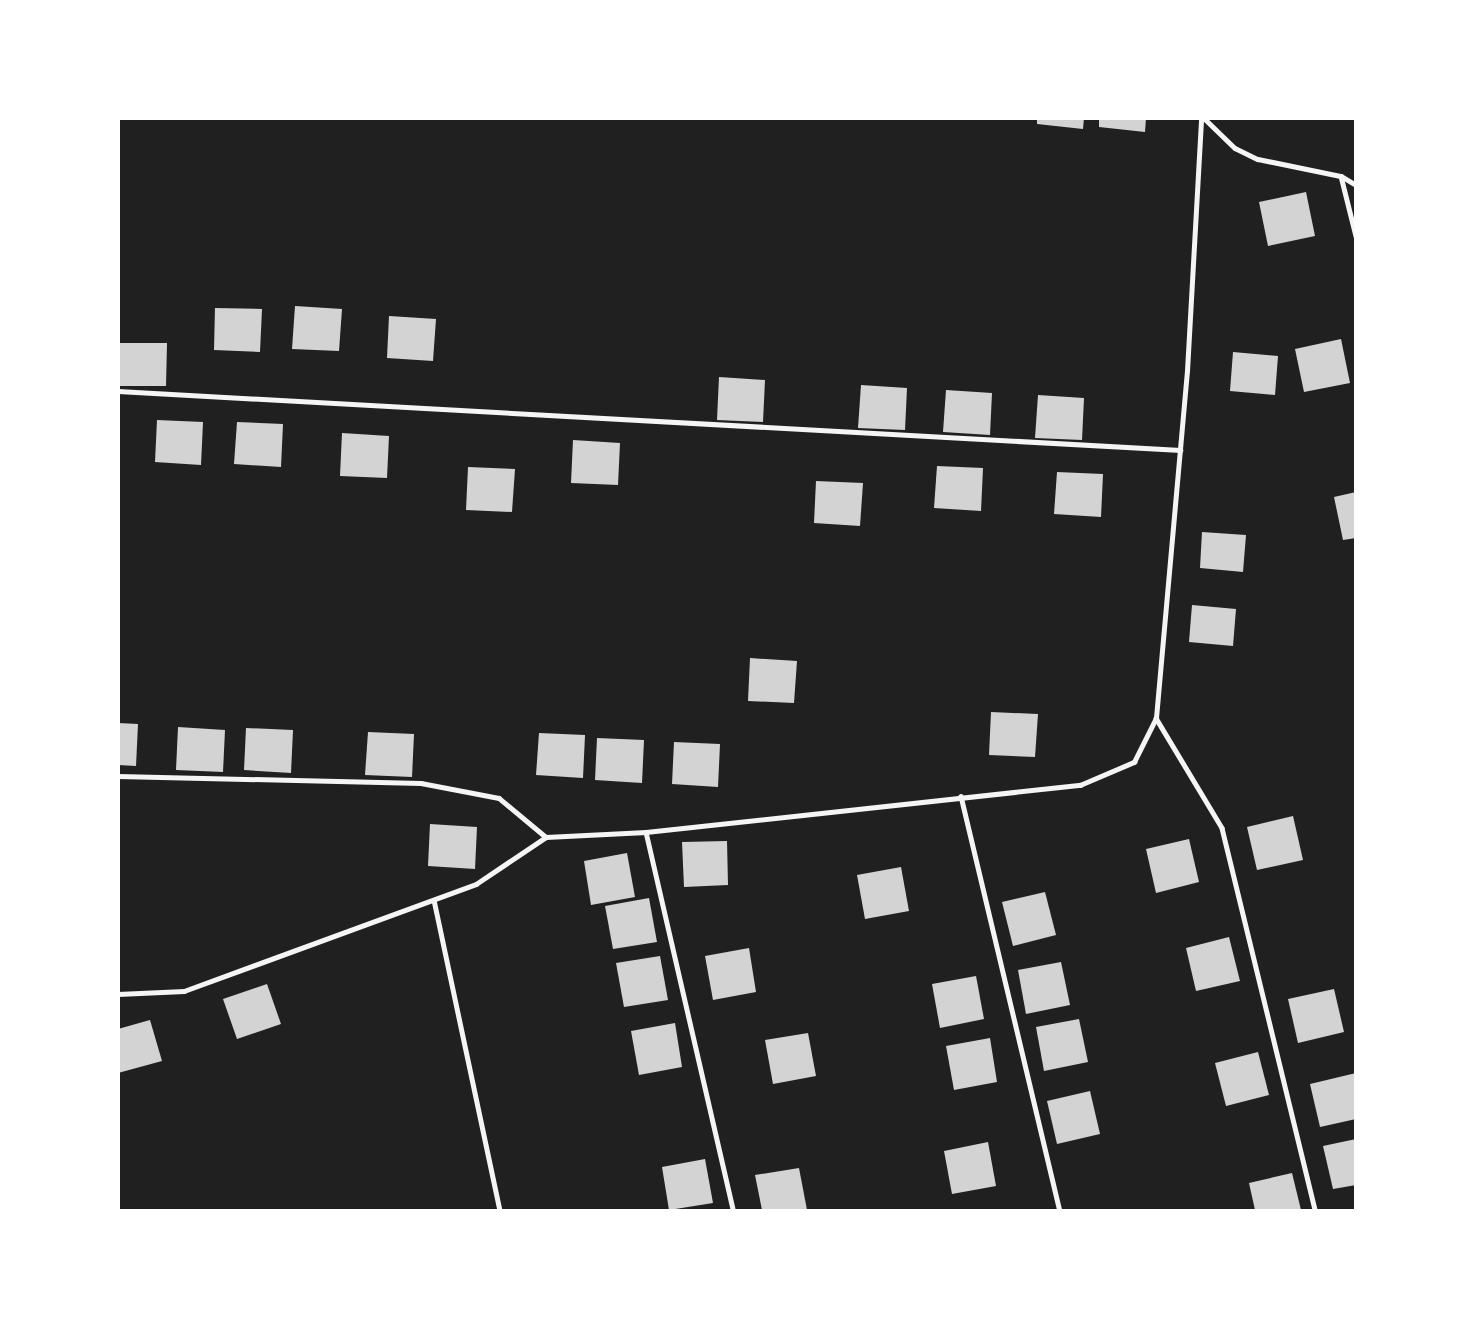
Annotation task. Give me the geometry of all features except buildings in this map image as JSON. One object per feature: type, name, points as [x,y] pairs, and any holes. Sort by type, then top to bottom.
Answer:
[{"type":"lane","points":[[1203,118],[1235,148],[1258,159],[1341,176],[1356,185]]},
{"type":"lane","points":[[118,994],[184,991],[434,900],[476,884],[546,837],[646,832],[1080,785],[1134,762],[1156,718],[1187,371],[1203,118]]},
{"type":"lane","points":[[1341,176],[1356,236]]},
{"type":"lane","points":[[118,391],[1180,450]]},
{"type":"lane","points":[[1156,718],[1222,828],[1315,1210]]},
{"type":"lane","points":[[118,776],[421,783],[499,798],[546,837]]},
{"type":"lane","points":[[962,796],[1060,1210]]},
{"type":"lane","points":[[646,832],[733,1210]]},
{"type":"lane","points":[[434,900],[500,1210]]},
{"type":"shaded area","points":[[119,119],[1355,119],[1355,1210],[119,1210]]}]
